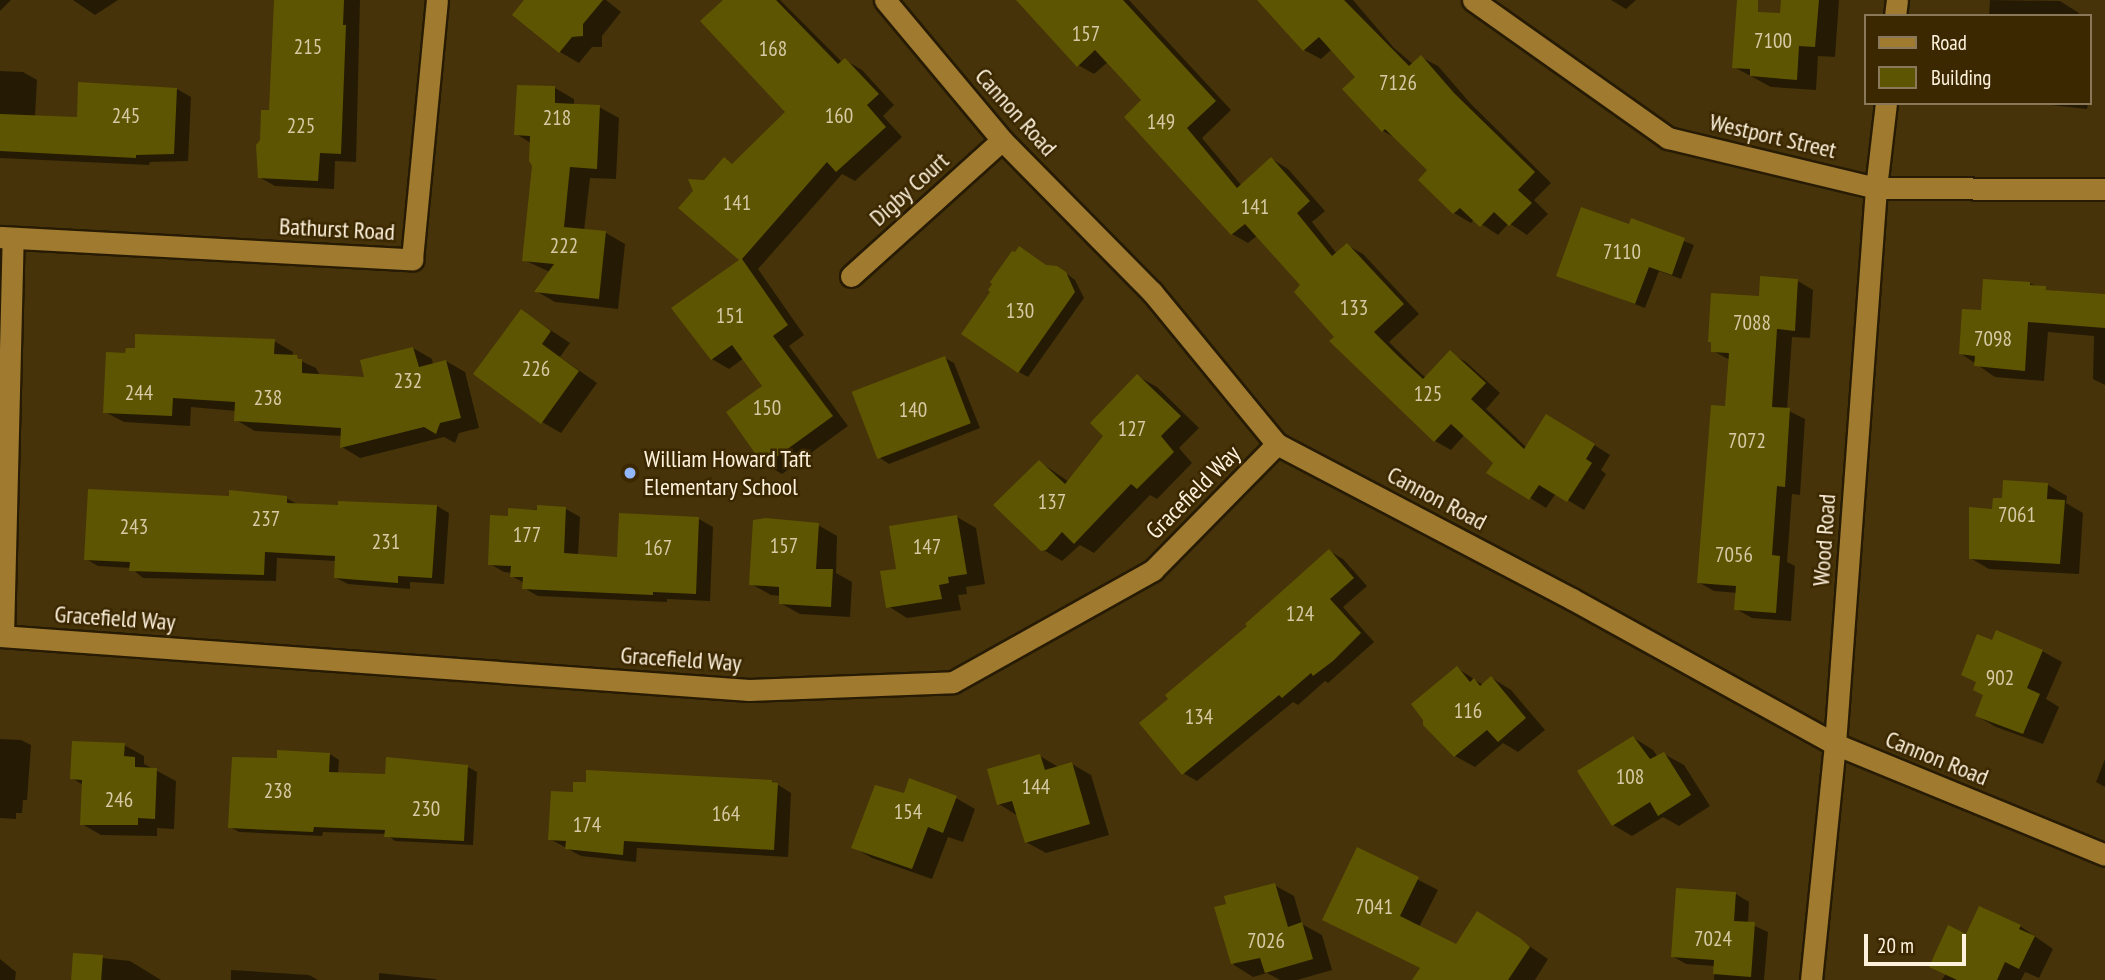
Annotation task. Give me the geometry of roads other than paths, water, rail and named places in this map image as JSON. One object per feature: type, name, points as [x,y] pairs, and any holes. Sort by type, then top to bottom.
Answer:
[{"type":"street","name":"Bathurst Road","points":[[6,238],[412,259],[437,0]]},
{"type":"street","name":"Cannon Road","points":[[885,0],[1002,139],[1152,292],[1277,444],[1572,599],[1835,744],[2105,855]]},
{"type":"street","name":"Westport Street","points":[[1473,0],[1668,138],[1876,188],[2105,189]]},
{"type":"street","name":"Wood Road","points":[[1811,980],[1835,744],[1876,188],[1886,105]]},
{"type":"street","name":"Digby Court","points":[[851,276],[1002,139]]},
{"type":"street","points":[[1,636],[6,238]]},
{"type":"street","name":"Gracefield Way","points":[[1,636],[749,690],[953,682],[1153,570],[1277,444]]},
{"type":"place","name":"William Howard Taft Elementary School","points":[[630,473]]}]
